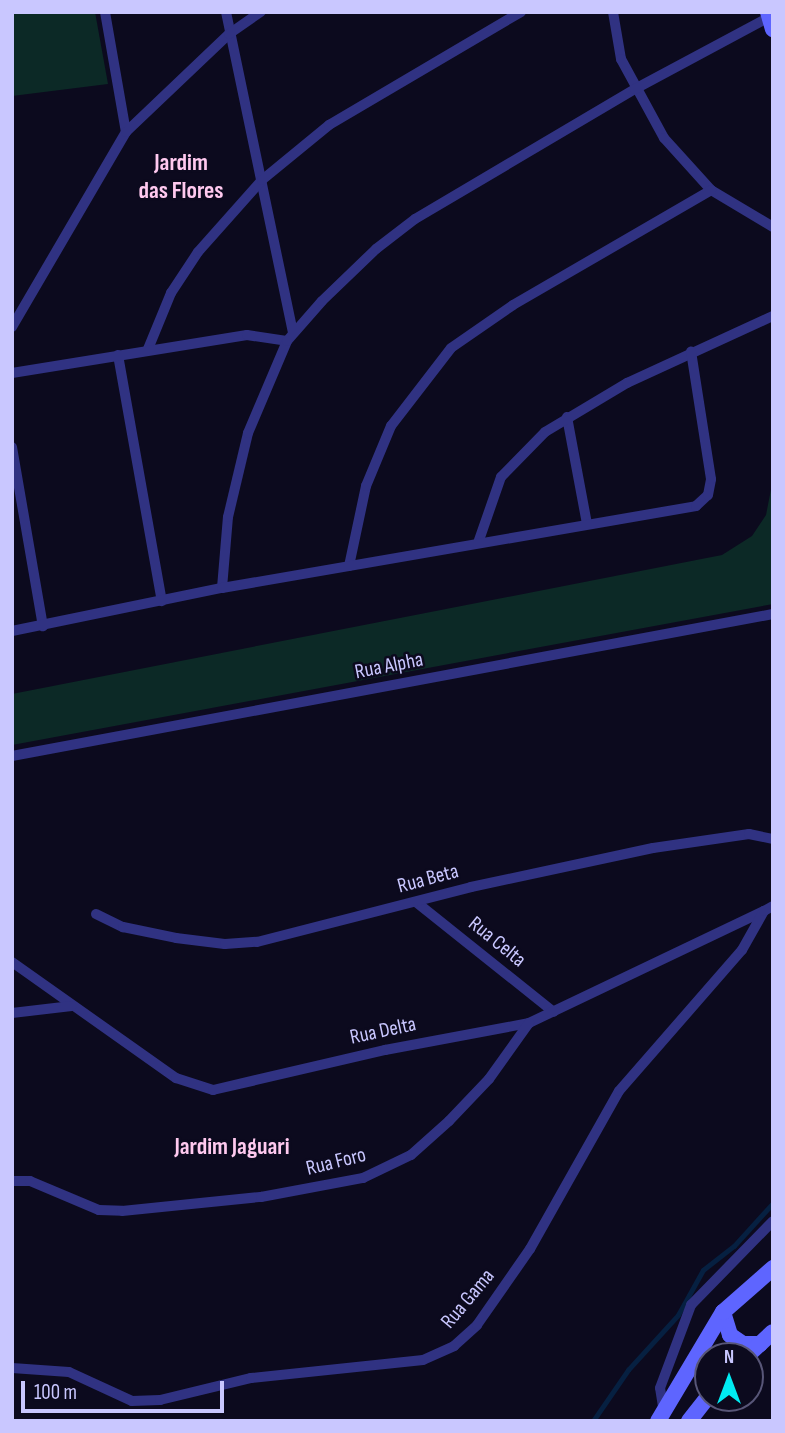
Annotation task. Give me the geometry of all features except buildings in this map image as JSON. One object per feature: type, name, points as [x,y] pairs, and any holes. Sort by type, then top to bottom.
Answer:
[{"type":"main road","points":[[661,1417],[723,1312],[773,1268]]},
{"type":"main road","points":[[723,1312],[732,1336],[740,1342]]},
{"type":"street","points":[[105,12],[126,132]]},
{"type":"street","points":[[226,12],[262,180],[290,336]]},
{"type":"street","points":[[12,327],[126,132],[229,34],[261,12]]},
{"type":"street","points":[[148,349],[170,293],[198,252],[262,180],[329,125],[521,12]]},
{"type":"street","points":[[613,12],[621,59],[664,138],[711,190],[773,227]]},
{"type":"street","points":[[222,588],[228,517],[248,433],[290,336],[349,273],[415,219],[635,89],[771,18]]},
{"type":"street","points":[[349,566],[366,486],[391,426],[451,348],[513,305],[711,190]]},
{"type":"street","points":[[478,543],[501,477],[517,457],[567,417],[691,352],[773,316]]},
{"type":"street","points":[[12,373],[247,335],[290,336]]},
{"type":"street","points":[[12,631],[222,588],[696,506],[708,495],[709,460],[691,352]]},
{"type":"street","points":[[118,355],[162,601]]},
{"type":"street","points":[[567,417],[587,524]]},
{"type":"street","points":[[12,447],[43,626]]},
{"type":"street","name":"Rua Alpha","points":[[12,756],[773,614]]},
{"type":"street","name":"Rua Beta","points":[[96,914],[123,926],[225,944],[257,942],[416,902],[653,848],[749,834],[773,839]]},
{"type":"street","name":"Rua Celta","points":[[416,902],[554,1012]]},
{"type":"street","name":"Rua Delta","points":[[12,962],[176,1078],[214,1090],[385,1049],[528,1023],[768,909]]},
{"type":"street","name":"Rua Gama","points":[[12,1368],[69,1372],[124,1398],[146,1401],[251,1378],[423,1360],[454,1346],[483,1317],[530,1249],[619,1091],[742,950],[768,909]]},
{"type":"street","points":[[12,1013],[72,1006]]},
{"type":"street","name":"Rua Foro","points":[[12,1181],[30,1181],[99,1210],[122,1211],[261,1197],[363,1178],[411,1155],[449,1121],[489,1079],[528,1023]]},
{"type":"street","points":[[661,1417],[660,1388],[691,1305],[773,1221]]},
{"type":"green space","points":[[12,12],[95,12],[108,84],[12,96]]},
{"type":"green space","points":[[773,479],[773,604],[12,745],[12,694],[722,555],[752,536],[766,515]]},
{"type":"waterway","points":[[593,1421],[628,1370],[678,1315],[703,1270],[734,1246],[773,1203]]},
{"type":"district","name":"Jardim das Flores","points":[[181,177]]},
{"type":"district","name":"Jardim Jaguari","points":[[232,1147]]}]
